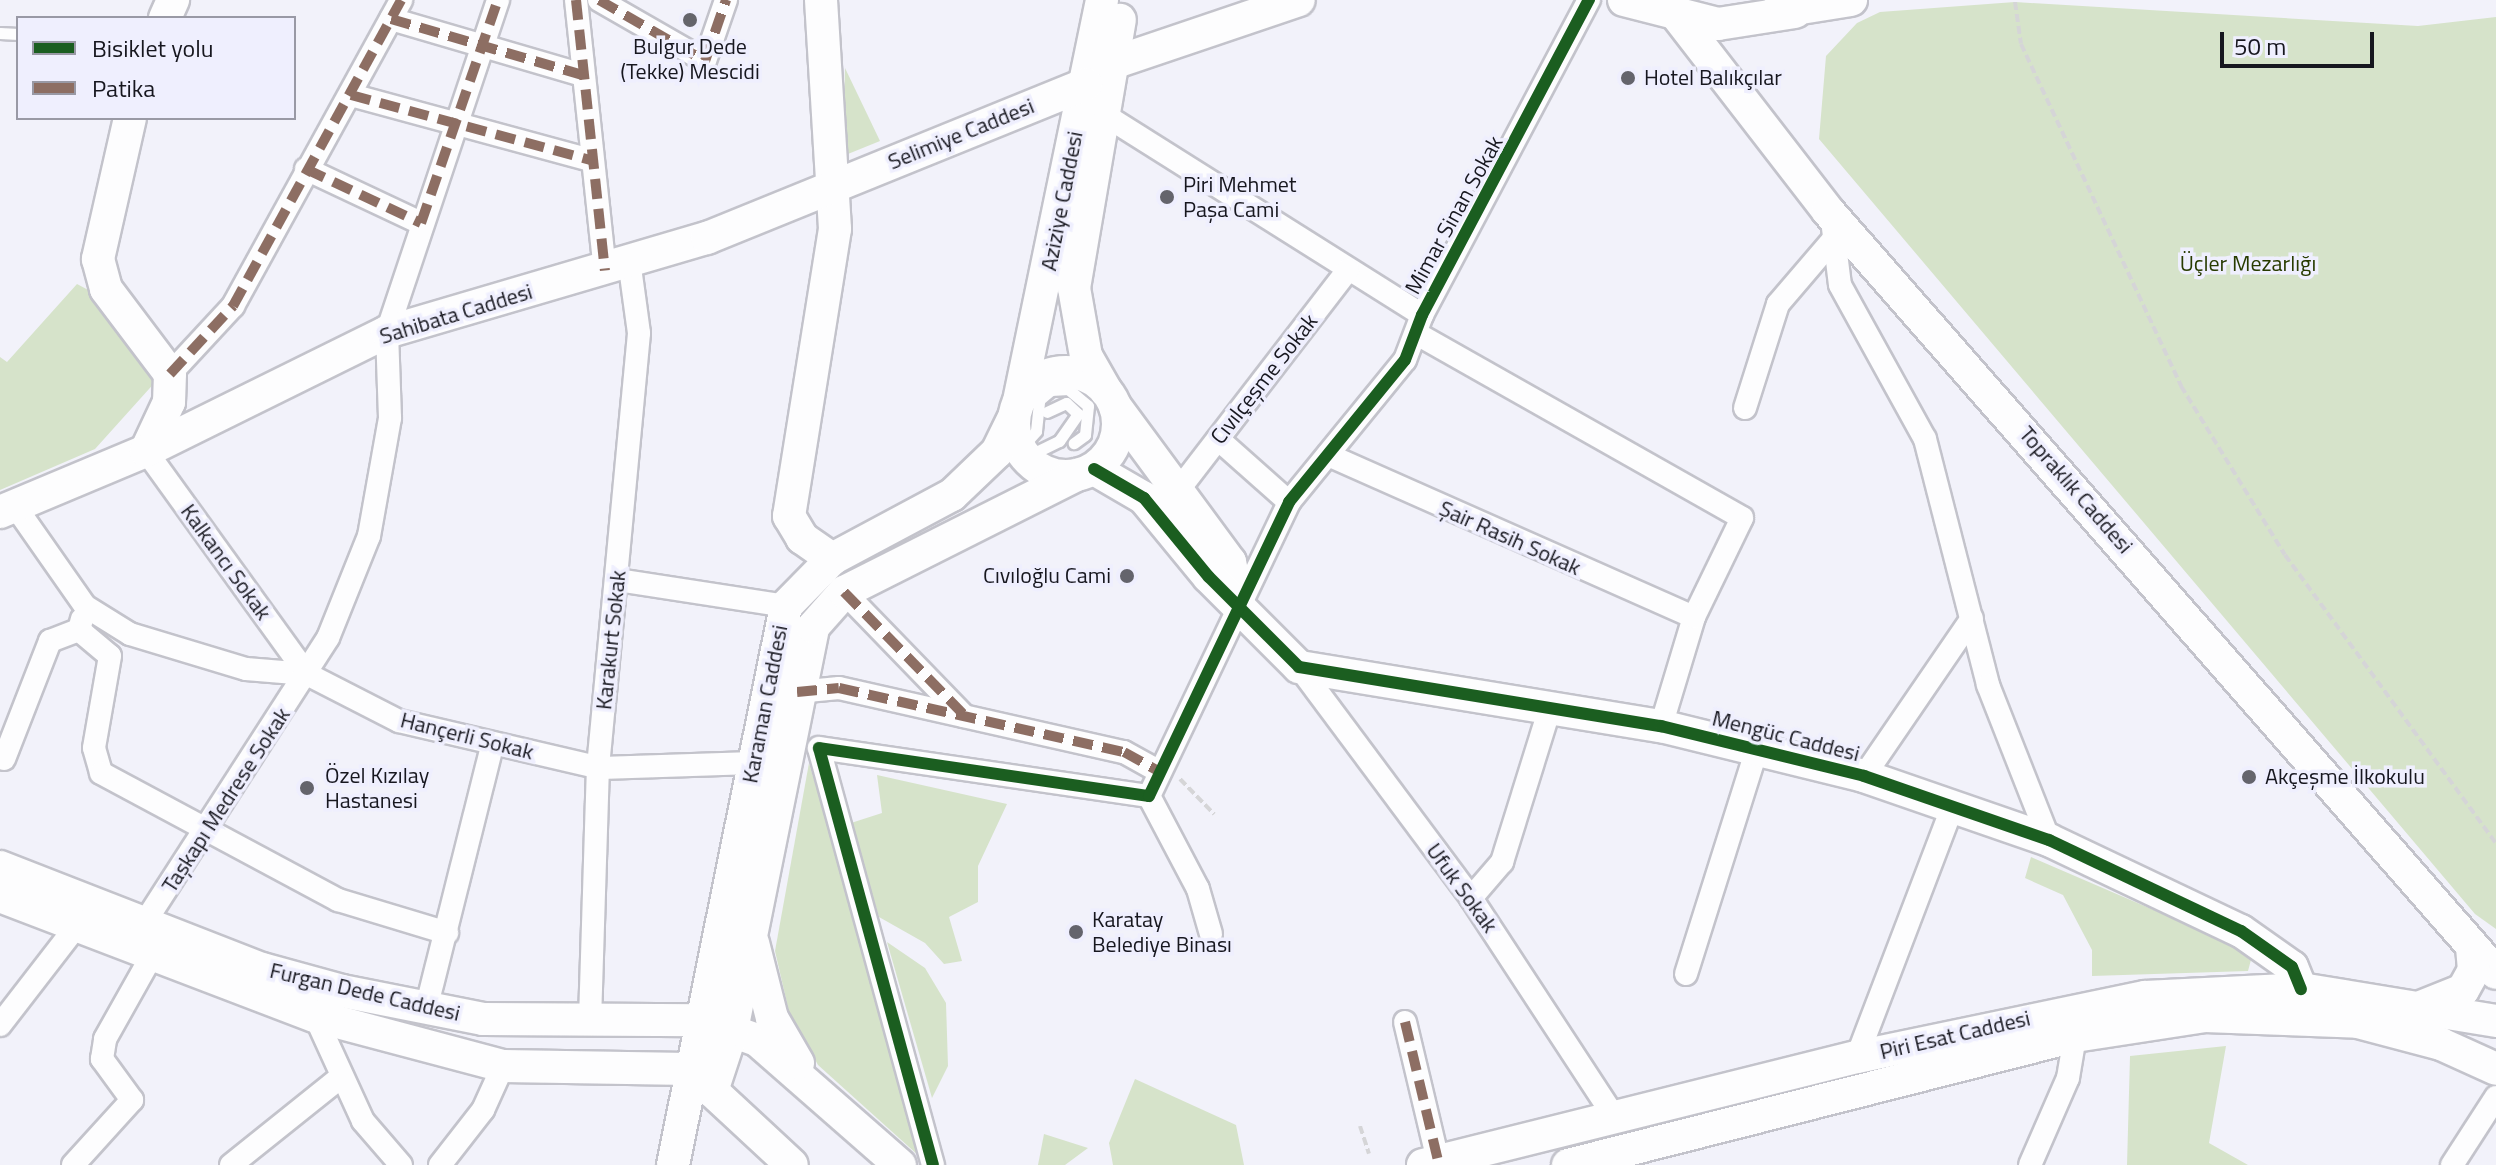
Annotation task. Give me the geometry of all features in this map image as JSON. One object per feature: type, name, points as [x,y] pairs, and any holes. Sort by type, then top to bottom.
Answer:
[{"type":"main road","points":[[821,0],[835,184],[835,229],[789,516],[802,538],[832,559]]},
{"type":"main road","name":"Aziziye Caddesi","points":[[832,559],[952,495],[997,452],[1027,410],[1102,0]]},
{"type":"main road","name":"Aziziye Caddesi","points":[[1124,0],[1074,288],[1086,356],[1110,398],[1180,488],[1230,562],[1238,600]]},
{"type":"main road","points":[[1113,63],[1299,0]]},
{"type":"main road","points":[[1624,0],[1670,9],[1718,24],[1851,0]]},
{"type":"main road","points":[[1707,0],[1743,11],[1795,12]]},
{"type":"main road","name":"Topraklık Caddesi","points":[[1670,9],[1833,223],[2496,973]]},
{"type":"main road","name":"Selimiye Caddesi","points":[[835,184],[1086,84]]},
{"type":"main road","points":[[129,120],[101,230],[100,274],[170,374],[169,402],[146,451]]},
{"type":"main road","name":"Sahibata Caddesi","points":[[8,509],[146,451],[387,332],[707,238],[835,184]]},
{"type":"main road","points":[[844,592],[1082,462],[1115,441],[1110,398],[1092,379],[1059,373],[1027,410],[1023,453],[1044,472],[1082,462],[1144,498],[1209,577],[1238,600],[1299,667]]},
{"type":"main road","name":"Karaman Caddesi","points":[[673,1165],[689,1069],[786,606],[832,559]]},
{"type":"main road","name":"Karaman Caddesi","points":[[712,1091],[732,1030],[797,692],[813,627],[844,592]]},
{"type":"main road","name":"Mengüc Caddesi","points":[[1299,667],[1661,726],[1864,776],[2049,840],[2241,931],[2292,967],[2301,989]]},
{"type":"main road","name":"Furgan Dede Caddesi","points":[[0,867],[262,969],[426,1009],[483,1019],[701,1020]]},
{"type":"main road","name":"Furgan Dede Caddesi","points":[[0,896],[151,957],[315,1016],[503,1066],[689,1069]]},
{"type":"main road","points":[[751,930],[772,1018],[810,1083]]},
{"type":"main road","points":[[2420,1006],[2463,990],[2474,970],[2472,946]]},
{"type":"main road","name":"Piri Esat Caddesi","points":[[1430,1163],[1857,1057],[2145,997],[2301,989],[2420,1006],[2496,1021]]},
{"type":"main road","name":"Piri Esat Caddesi","points":[[1568,1165],[2075,1036],[2205,1016],[2316,1017],[2401,1032],[2496,1069]]},
{"type":"main road","points":[[701,1020],[732,1030],[810,1083],[900,1165]]},
{"type":"main road","points":[[689,1069],[792,1165]]},
{"type":"street","name":"Taşkapı Medrese Sokak","points":[[143,925],[307,674],[369,536],[390,418],[387,332],[452,124],[498,0]]},
{"type":"street","name":"Karakurt Sokak","points":[[576,0],[590,160],[617,265],[639,333],[598,767],[590,1020]]},
{"type":"street","points":[[599,0],[705,61],[726,0]]},
{"type":"street","name":"Mimar Sinan Sokak","points":[[1149,796],[1238,600],[1289,502],[1328,455],[1420,325],[1589,0]]},
{"type":"street","points":[[170,374],[233,306],[396,9],[583,75]]},
{"type":"street","points":[[351,95],[590,160]]},
{"type":"street","points":[[1103,114],[1348,270],[1420,325],[1742,518],[1694,617],[1661,726]]},
{"type":"street","points":[[306,169],[421,223]]},
{"type":"street","points":[[1745,408],[1778,304],[1833,223]]},
{"type":"street","points":[[1833,223],[1846,298],[1925,439],[1988,685],[2049,840]]},
{"type":"street","name":"Cıvılçeşme Sokak","points":[[1180,488],[1348,270]]},
{"type":"street","points":[[1218,439],[1289,502]]},
{"type":"street","name":"Kalkancı Sokak","points":[[146,451],[307,674]]},
{"type":"street","name":"Şair Rasih Sokak","points":[[1328,455],[1694,617]]},
{"type":"street","name":"Hançerli Sokak","points":[[8,509],[85,606],[130,634],[246,669],[307,674],[399,721],[598,767],[753,763]]},
{"type":"street","points":[[618,580],[786,606]]},
{"type":"street","points":[[844,592],[965,716]]},
{"type":"street","points":[[79,630],[85,606]]},
{"type":"street","points":[[1864,776],[1972,618]]},
{"type":"street","points":[[4,759],[50,641],[79,630]]},
{"type":"street","points":[[79,630],[110,656],[93,761],[101,773],[211,825],[338,900],[447,933]]},
{"type":"street","name":"Ufuk Sokak","points":[[1299,667],[1471,898],[1615,1118]]},
{"type":"street","points":[[797,692],[839,688],[1124,752],[1162,768]]},
{"type":"street","points":[[1471,898],[1502,862],[1550,708]]},
{"type":"street","points":[[426,1009],[493,743]]},
{"type":"street","points":[[933,1165],[819,748],[1149,796],[1198,889],[1211,934]]},
{"type":"street","points":[[1686,974],[1757,749]]},
{"type":"street","points":[[1857,1057],[1953,806]]},
{"type":"street","points":[[0,1025],[75,928]]},
{"type":"street","points":[[73,1165],[132,1100],[102,1059],[105,1039],[151,957]]},
{"type":"street","points":[[315,1016],[363,1121],[401,1165]]},
{"type":"street","points":[[1405,1022],[1430,1163]]},
{"type":"street","points":[[2030,1165],[2068,1078],[2075,1036]]},
{"type":"street","points":[[440,1165],[483,1110],[503,1066]]},
{"type":"street","points":[[231,1165],[341,1077]]},
{"type":"street","points":[[2452,1165],[2496,1097]]},
{"type":"lane","points":[[1023,453],[1036,431],[1039,400],[1051,390],[1068,389],[1088,406],[1082,462]]},
{"type":"lane","points":[[1023,453],[1059,441],[1078,414],[1066,403],[1027,410]]},
{"type":"path","points":[[2015,2],[2021,44],[2181,386],[2285,555],[2496,843]]},
{"type":"path","points":[[1162,768],[1214,814]]},
{"type":"path","points":[[1360,1126],[1369,1154]]},
{"type":"green space","name":"Üçler Mezarlığı","points":[[2015,2],[2418,26],[2496,17],[2496,929],[2475,914],[1819,139],[1826,56],[1857,23],[1880,12]]},
{"type":"green space","points":[[845,68],[880,141],[843,156]]},
{"type":"green space","points":[[77,284],[92,292],[158,379],[95,449],[0,490],[0,357],[7,362]]},
{"type":"green space","points":[[809,763],[929,1165],[818,1065],[789,1012],[775,951]]},
{"type":"green space","points":[[877,775],[1007,804],[978,866],[978,902],[949,917],[962,961],[944,964],[925,943],[879,917],[851,823],[882,813]]},
{"type":"green space","points":[[2031,857],[2228,942],[2252,956],[2248,971],[2092,976],[2092,950],[2063,895],[2025,878]]},
{"type":"green space","points":[[887,942],[925,968],[946,1003],[948,1066],[932,1098]]},
{"type":"green space","points":[[2226,1046],[2209,1143],[2248,1165],[2127,1165],[2130,1056]]},
{"type":"green space","points":[[1135,1079],[1236,1125],[1244,1165],[1113,1165],[1109,1143]]},
{"type":"green space","points":[[1044,1134],[1088,1148],[1065,1165],[1038,1165]]},
{"type":"marked path","points":[[170,374],[233,306],[401,0]]},
{"type":"marked path","points":[[306,169],[421,223],[498,0]]},
{"type":"marked path","points":[[576,0],[605,270]]},
{"type":"marked path","points":[[599,0],[705,61],[726,0]]},
{"type":"marked path","points":[[391,19],[583,75]]},
{"type":"marked path","points":[[351,95],[590,160]]},
{"type":"marked path","points":[[844,592],[965,716]]},
{"type":"marked path","points":[[797,692],[839,688],[1124,752],[1160,772]]},
{"type":"marked path","points":[[1405,1022],[1438,1161]]},
{"type":"cycle path","points":[[933,1165],[819,748],[1149,796],[1289,502],[1405,360],[1422,315],[1589,0]]},
{"type":"cycle path","points":[[1094,469],[1144,498],[1209,577],[1299,667],[1661,726],[1864,776],[2049,840],[2241,931],[2292,967],[2301,989]]},
{"type":"place","name":"Bulgur Dede (Tekke) Mescidi","points":[[690,20]]},
{"type":"place","name":"Hotel Balıkçılar","points":[[1628,78]]},
{"type":"place","name":"Piri Mehmet Paşa Cami","points":[[1167,197]]},
{"type":"place","name":"Cıvıloğlu Cami","points":[[1127,576]]},
{"type":"place","name":"Akçeşme İlkokulu","points":[[2249,777]]},
{"type":"place","name":"Özel Kızılay Hastanesi","points":[[307,788]]},
{"type":"place","name":"Karatay Belediye Binası","points":[[1076,932]]}]
